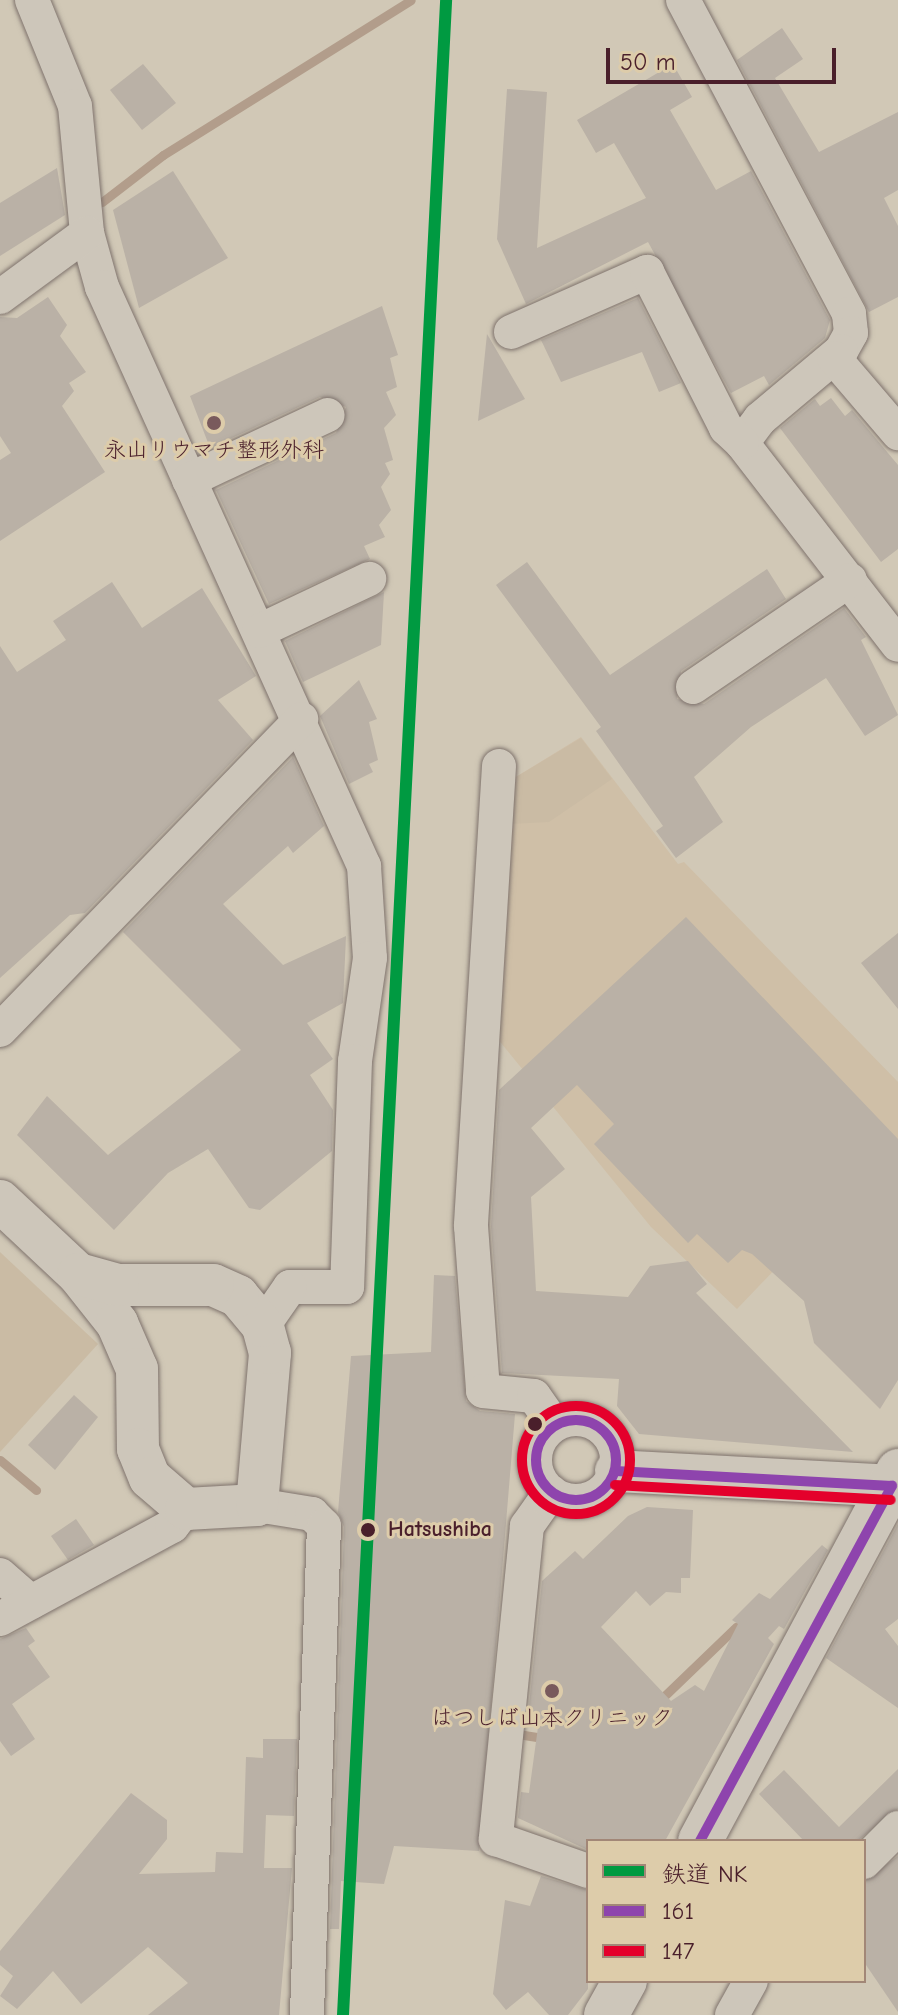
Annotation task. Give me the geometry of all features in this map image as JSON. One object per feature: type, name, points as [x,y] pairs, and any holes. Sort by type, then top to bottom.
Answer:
[{"type":"main road","points":[[701,1839],[895,1479]]},
{"type":"main road","points":[[606,2015],[624,1983]]},
{"type":"street","points":[[32,0],[75,106],[87,233],[127,350],[301,719],[364,866],[370,958],[355,1061],[347,1287],[290,1287],[263,1326]]},
{"type":"street","points":[[683,0],[849,314],[851,333],[834,358],[760,419],[742,443]]},
{"type":"street","points":[[0,297],[87,233]]},
{"type":"street","points":[[511,332],[647,272],[726,428],[742,443],[898,645]]},
{"type":"street","points":[[834,358],[898,433]]},
{"type":"street","points":[[189,480],[328,415]]},
{"type":"street","points":[[259,631],[369,579]]},
{"type":"street","points":[[693,687],[850,580]]},
{"type":"street","points":[[0,1030],[301,719]]},
{"type":"street","points":[[499,766],[471,1226],[483,1391],[534,1396],[554,1425]]},
{"type":"street","points":[[0,1201],[78,1274],[117,1323],[137,1369],[138,1449],[150,1478],[186,1509],[257,1505],[312,1514],[324,1526],[307,2015]]},
{"type":"street","points":[[78,1274],[118,1285],[213,1285],[238,1296],[263,1326],[270,1353],[257,1505]]},
{"type":"street","points":[[551,1492],[535,1458],[554,1425],[579,1420],[603,1430],[616,1471]]},
{"type":"street","points":[[551,1492],[589,1499],[616,1471],[895,1479]]},
{"type":"street","points":[[551,1492],[527,1526],[496,1839],[586,1870]]},
{"type":"street","points":[[0,1619],[172,1526],[186,1509]]},
{"type":"street","points":[[0,1575],[31,1602]]},
{"type":"street","points":[[866,1860],[898,1828]]},
{"type":"street","points":[[732,2015],[750,1983]]},
{"type":"shaded area","points":[[581,737],[678,864],[684,862],[898,1082],[898,1141],[737,1309],[651,1227],[497,1038],[511,780]]},
{"type":"shaded area","points":[[581,738],[612,779],[549,822],[510,824],[511,780]]},
{"type":"shaded area","points":[[0,1252],[98,1344],[0,1452]]},
{"type":"building","points":[[782,28],[803,59],[775,78],[819,152],[898,112],[898,190],[884,198],[898,226],[898,297],[869,312],[737,60]]},
{"type":"building","points":[[143,64],[176,103],[142,130],[110,90]]},
{"type":"building","points":[[673,64],[692,97],[670,110],[716,190],[751,171],[830,320],[825,338],[769,385],[764,376],[731,393],[648,242],[526,304],[497,239],[507,89],[547,92],[537,248],[646,198],[614,143],[596,153],[577,120]]},
{"type":"building","points":[[57,168],[65,215],[0,256],[0,203]]},
{"type":"building","points":[[173,171],[228,258],[139,308],[113,210]]},
{"type":"building","points":[[48,297],[67,325],[60,336],[86,372],[69,383],[74,391],[62,406],[105,472],[0,541],[0,460],[11,453],[0,436],[0,317],[17,318]]},
{"type":"building","points":[[638,298],[681,383],[659,392],[642,352],[561,382],[541,340]]},
{"type":"building","points":[[382,306],[398,355],[390,358],[397,387],[386,392],[396,415],[384,428],[393,460],[385,463],[390,474],[381,487],[391,510],[379,525],[385,537],[364,546],[370,559],[269,604],[216,490],[336,433],[346,407],[320,397],[210,448],[190,396]]},
{"type":"building","points":[[487,334],[525,399],[478,421]]},
{"type":"building","points":[[831,398],[845,416],[852,410],[898,465],[898,549],[881,562],[780,428],[815,399],[820,406]]},
{"type":"building","points":[[527,562],[610,675],[767,569],[786,599],[681,671],[677,699],[704,704],[844,608],[866,637],[861,640],[898,715],[865,736],[826,678],[751,727],[694,777],[723,822],[676,858],[656,831],[663,826],[596,731],[601,727],[496,585]]},
{"type":"building","points":[[112,582],[142,628],[202,588],[256,676],[218,700],[253,740],[85,913],[70,915],[0,978],[0,646],[17,672],[66,640],[53,621]]},
{"type":"building","points":[[384,592],[381,645],[303,682],[285,641]]},
{"type":"building","points":[[359,680],[377,719],[369,722],[378,760],[369,764],[373,772],[349,784],[320,716]]},
{"type":"building","points":[[293,757],[324,826],[293,853],[288,846],[223,904],[283,965],[346,936],[343,1003],[307,1023],[333,1059],[310,1075],[333,1110],[332,1151],[260,1210],[249,1208],[208,1149],[168,1173],[114,1230],[17,1135],[47,1096],[108,1155],[241,1050],[123,932]]},
{"type":"building","points":[[686,917],[898,1139],[898,1380],[880,1409],[814,1343],[804,1301],[752,1254],[742,1250],[728,1263],[697,1234],[688,1243],[594,1144],[614,1124],[577,1085],[531,1128],[565,1169],[531,1197],[536,1291],[628,1297],[650,1266],[688,1261],[707,1284],[696,1293],[853,1452],[639,1434],[617,1406],[619,1379],[502,1373],[491,1226],[499,1090]]},
{"type":"building","points":[[898,933],[898,1009],[861,963]]},
{"type":"building","points":[[434,1275],[455,1276],[466,1401],[480,1411],[515,1414],[479,1851],[394,1846],[384,1884],[341,1881],[339,1929],[330,1929],[344,1527],[338,1512],[351,1356],[431,1352]]},
{"type":"building","points":[[74,1395],[98,1417],[55,1470],[28,1445]]},
{"type":"building","points":[[647,1507],[693,1510],[690,1578],[681,1578],[681,1593],[666,1592],[650,1606],[636,1591],[601,1627],[671,1701],[695,1685],[704,1691],[738,1624],[732,1620],[759,1593],[770,1599],[822,1545],[828,1550],[784,1629],[779,1626],[768,1638],[774,1644],[666,1839],[586,1839],[586,1849],[518,1818],[521,1792],[529,1793],[538,1727],[527,1725],[542,1581],[575,1551],[583,1559],[628,1516]]},
{"type":"building","points":[[76,1519],[94,1545],[68,1560],[51,1536]]},
{"type":"building","points":[[898,1524],[898,1619],[885,1629],[898,1646],[898,1708],[826,1658]]},
{"type":"building","points":[[26,1628],[35,1641],[28,1646],[50,1677],[12,1704],[35,1739],[11,1756],[0,1741],[0,1639]]},
{"type":"building","points":[[263,1739],[297,1739],[294,1816],[266,1815],[264,1868],[292,1868],[279,2015],[148,2015],[188,1983],[148,1947],[81,2004],[53,1971],[17,2009],[0,1996],[13,1976],[0,1965],[0,1951],[131,1793],[167,1820],[167,1839],[139,1874],[215,1872],[216,1852],[243,1853],[246,1757],[263,1758]]},
{"type":"building","points":[[898,1769],[898,1809],[860,1839],[802,1839],[759,1794],[784,1770],[839,1827]]},
{"type":"building","points":[[898,1856],[898,2012],[866,1965],[866,1880]]},
{"type":"building","points":[[541,1876],[586,1889],[588,1989],[568,2015],[549,2015],[528,1992],[506,2010],[493,1994],[505,1900],[530,1906]]},
{"type":"waterway","points":[[102,202],[163,155],[411,0]]},
{"type":"waterway","points":[[0,1460],[36,1490]]},
{"type":"waterway","points":[[657,1703],[736,1627]]},
{"type":"waterway","points":[[524,1735],[548,1739]]},
{"type":"rail line","name":"NK","points":[[343,2015],[446,0]]},
{"type":"transit line","name":"147","points":[[576,1406],[597,1410],[615,1421],[626,1439],[630,1460],[626,1481],[615,1499],[597,1510],[576,1514],[555,1510],[537,1499],[526,1481],[522,1460],[526,1439],[537,1421],[555,1410],[576,1406]]},
{"type":"transit line","name":"161","points":[[568,1420],[584,1420],[605,1431],[616,1452],[616,1460],[616,1468],[605,1489],[584,1500],[568,1500],[554,1494],[542,1482],[536,1468],[536,1452],[542,1438],[554,1426],[568,1420]]},
{"type":"transit line","name":"161","points":[[616,1471],[892,1486]]},
{"type":"transit line","name":"147","points":[[615,1485],[891,1500]]},
{"type":"transit line","name":"161","points":[[701,1839],[892,1486]]},
{"type":"place","name":"永山リウマチ整形外科","points":[[214,423]]},
{"type":"place","name":"Hatsushiba","points":[[368,1530]]},
{"type":"place","name":"はつしば山本クリニック","points":[[552,1691]]}]
